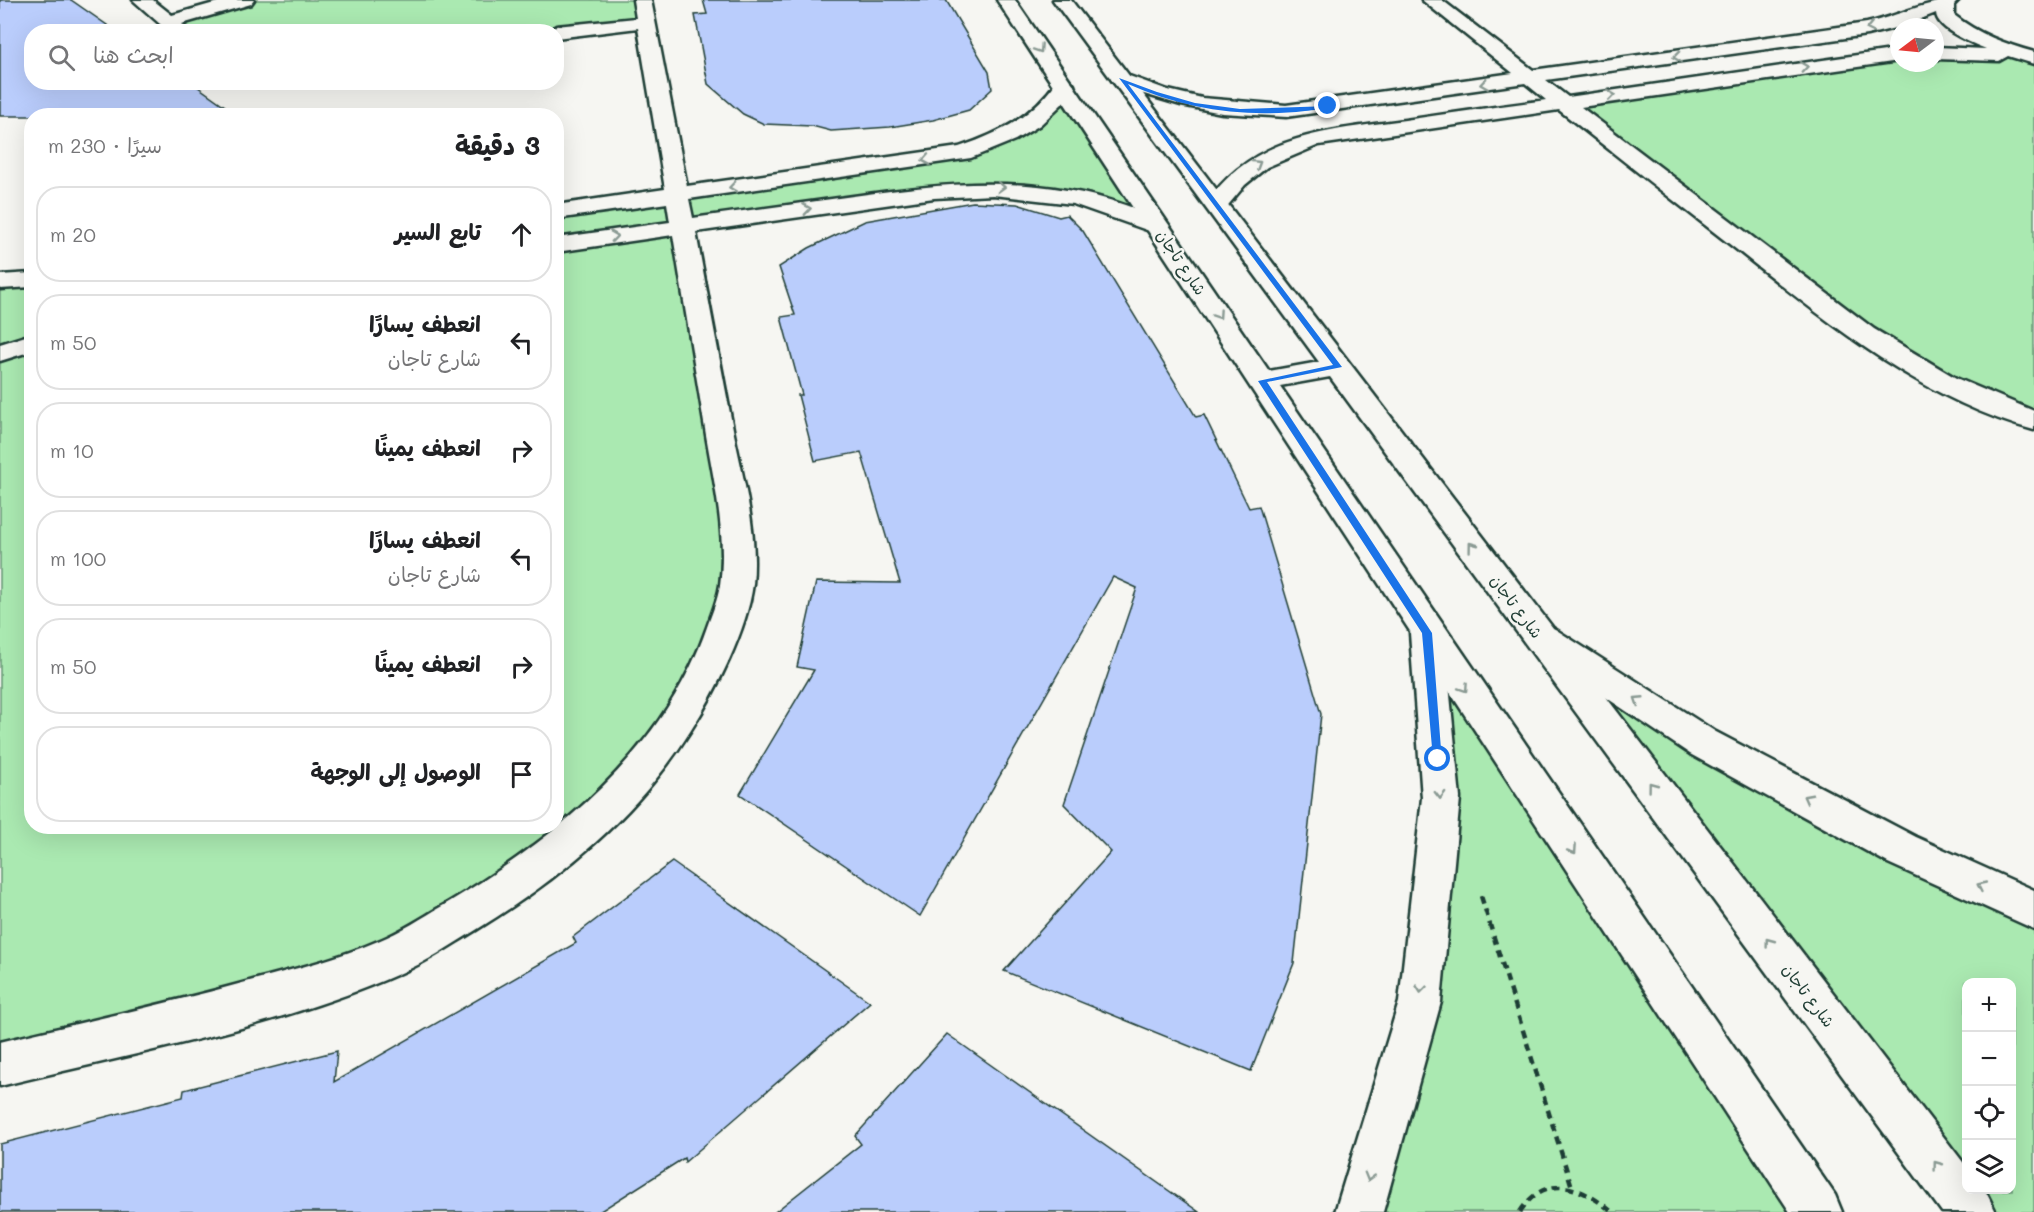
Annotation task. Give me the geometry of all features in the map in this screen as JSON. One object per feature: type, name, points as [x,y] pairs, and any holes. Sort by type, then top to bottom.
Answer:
[{"type":"street","points":[[142,0],[171,24]]},
{"type":"street","points":[[183,24],[245,0]]},
{"type":"street","name":"شارع تاجان","points":[[1006,0],[1262,381],[1427,633],[1818,1212]]},
{"type":"street","name":"شارع تاجان","points":[[1062,0],[1972,1212]]},
{"type":"street","points":[[1431,0],[1844,322],[1919,371],[2034,421]]},
{"type":"street","points":[[1121,79],[1155,94],[1195,105],[1240,111],[1286,111],[1867,29],[1897,22],[1948,2]]},
{"type":"street","points":[[1948,2],[1945,17],[1963,32],[1995,47],[2034,58]]},
{"type":"street","points":[[0,1064],[256,1000],[385,959],[501,896],[597,820],[668,740],[707,672],[736,590],[735,517],[678,211],[644,11],[564,30]]},
{"type":"street","points":[[1944,53],[2034,58]]},
{"type":"street","points":[[1216,205],[1231,183],[1254,165],[1282,150],[1316,139],[1890,56]]},
{"type":"street","points":[[564,242],[678,211],[963,153],[1001,140],[1032,124],[1053,105],[1064,85]]},
{"type":"street","points":[[564,212],[678,211],[981,187],[1029,188],[1076,196],[1119,208],[1158,227]]},
{"type":"street","points":[[0,282],[24,280]]},
{"type":"street","points":[[0,353],[24,345]]},
{"type":"street","points":[[1262,381],[1338,367]]},
{"type":"street","points":[[1359,1212],[1420,1002],[1441,798],[1427,633]]},
{"type":"street","points":[[1540,637],[1703,742],[1902,850],[2034,910]]},
{"type":"path","points":[[1480,894],[1572,1188]]},
{"type":"path","points":[[1520,1212],[1524,1203],[1536,1192],[1553,1186],[1572,1188],[1591,1194],[1612,1212]]},
{"type":"green space","points":[[245,0],[642,0],[646,22],[564,31],[564,24],[171,24],[168,22]]},
{"type":"green space","points":[[1944,54],[2034,59],[2034,421],[1919,371],[1562,102],[1890,56],[1890,72],[1944,72]]},
{"type":"green space","points":[[1064,85],[1158,227],[1119,208],[981,187],[681,227],[735,517],[707,672],[597,820],[385,959],[0,1064],[0,282],[24,280],[24,834],[564,834],[564,211],[1001,140]]},
{"type":"green space","points":[[1427,633],[1818,1212],[1359,1212],[1420,1002]]},
{"type":"green space","points":[[1540,637],[2034,910],[2034,1212],[1972,1212]]},
{"type":"building","points":[[0,0],[71,0],[106,24],[24,24],[24,90],[202,90],[228,108],[24,108],[24,116],[0,116]]},
{"type":"building","points":[[703,0],[946,0],[989,72],[992,89],[969,110],[933,120],[890,127],[831,131],[812,126],[764,124],[743,114],[708,84],[695,15],[707,14]]},
{"type":"building","points":[[973,202],[1017,204],[1059,217],[1067,215],[1083,231],[1196,417],[1204,415],[1249,508],[1259,506],[1321,714],[1294,963],[1251,1071],[1004,971],[1111,852],[1064,804],[1137,588],[1113,577],[920,916],[740,794],[814,670],[797,667],[816,582],[900,583],[861,452],[815,461],[798,395],[802,395],[781,317],[795,315],[779,267],[809,248],[865,221]]},
{"type":"building","points":[[672,862],[870,1002],[685,1162],[684,1158],[599,1212],[0,1212],[0,1144],[183,1097],[184,1090],[337,1051],[334,1082],[576,943],[573,937]]},
{"type":"building","points":[[947,1034],[1199,1212],[775,1212],[861,1144],[855,1136]]},
{"type":"route","points":[[1328,106],[1286,111],[1240,111],[1195,105],[1155,94],[1121,79],[1338,367],[1262,381],[1427,633],[1438,759]]}]
